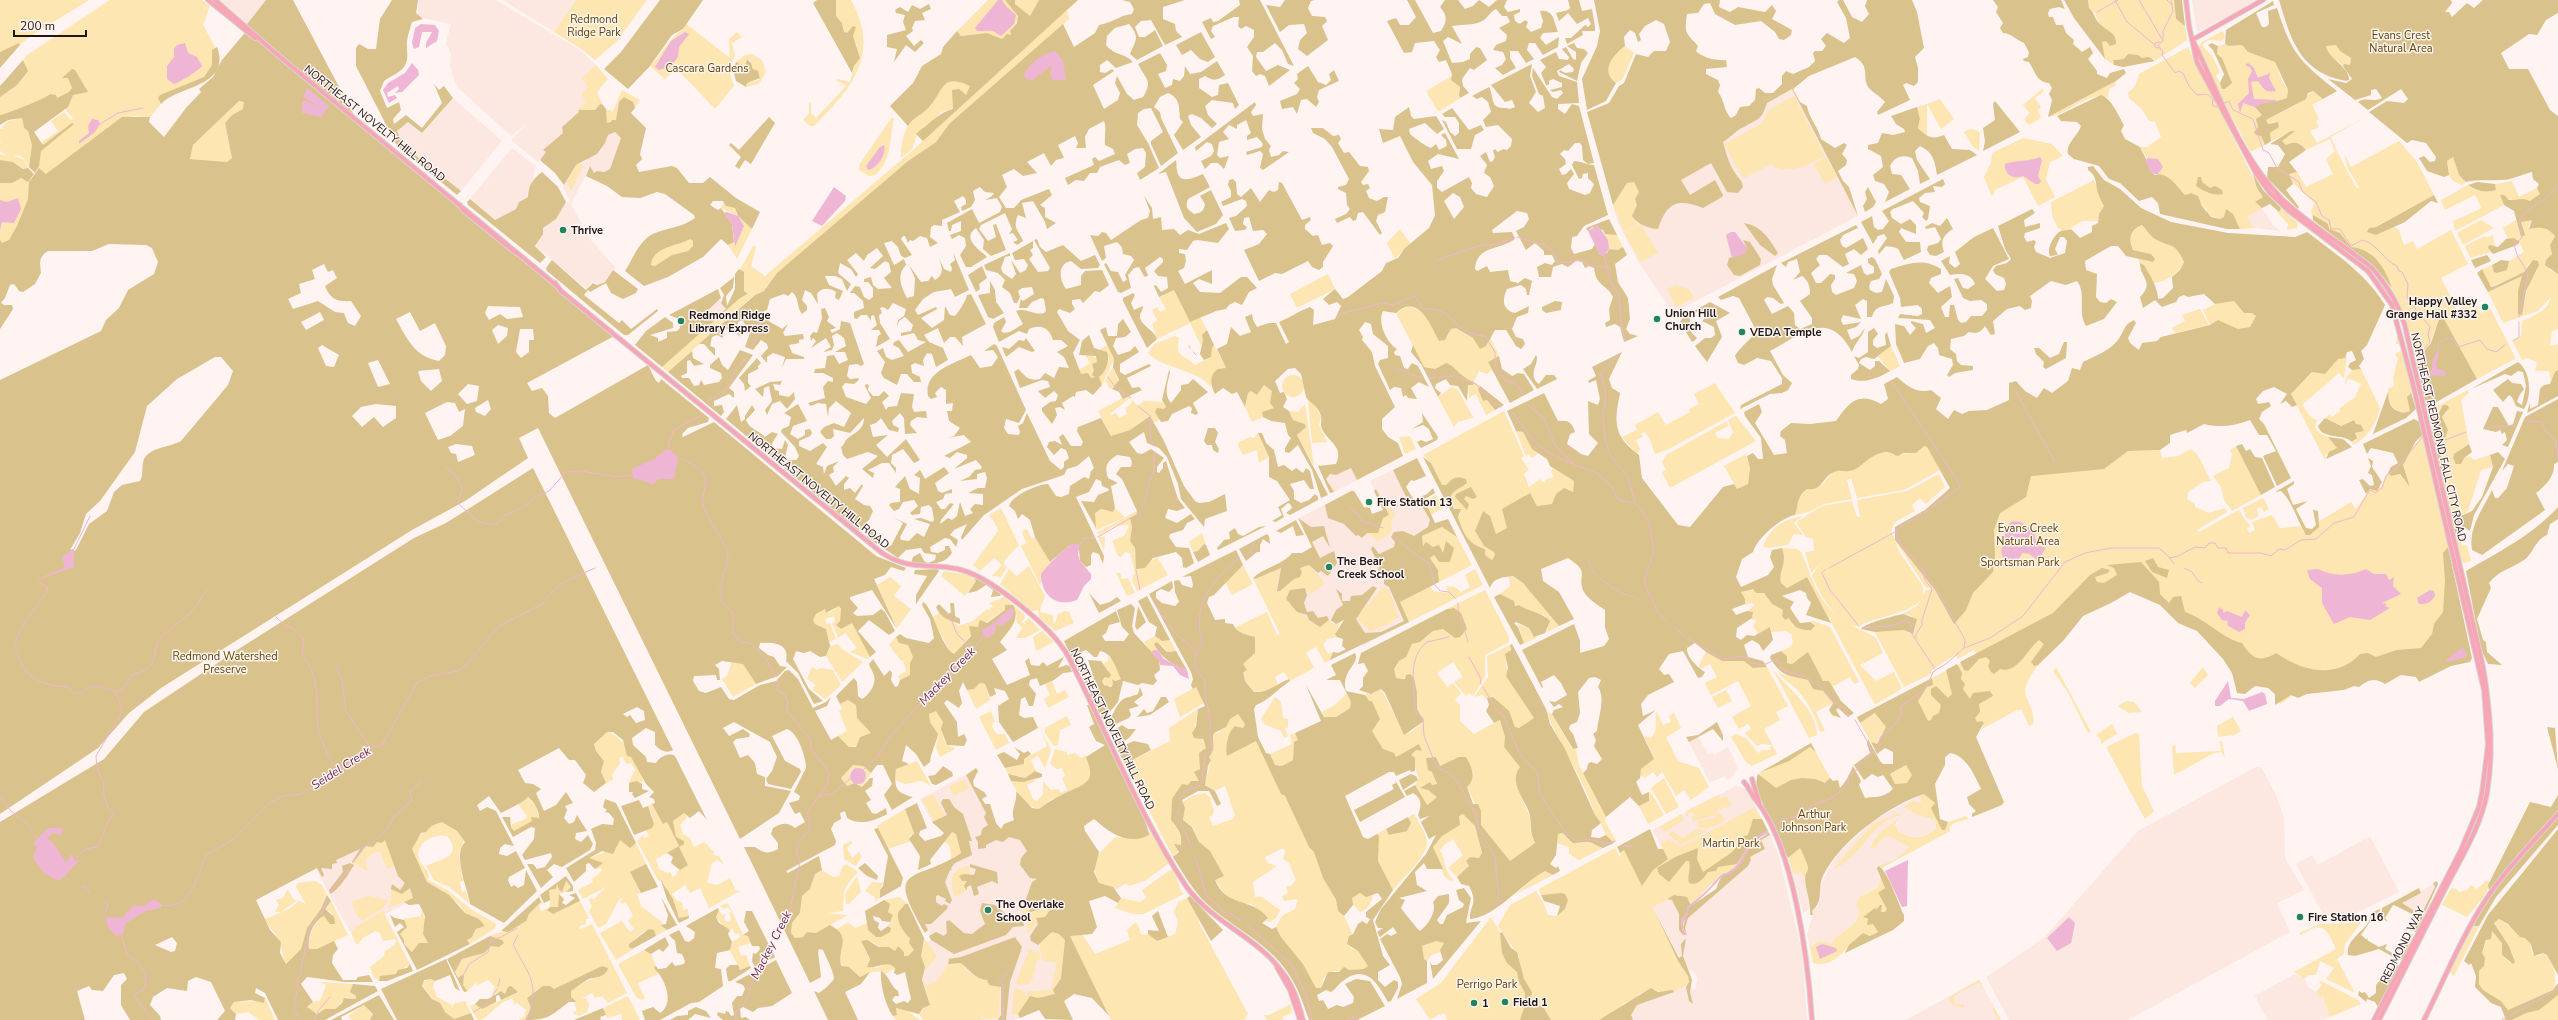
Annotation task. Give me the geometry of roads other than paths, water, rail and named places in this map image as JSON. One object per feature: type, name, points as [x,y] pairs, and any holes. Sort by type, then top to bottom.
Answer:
[{"type":"main road","name":"NORTHEAST NOVELTY HILL ROAD","points":[[208,0],[279,56],[882,553],[911,566],[956,568],[980,576],[996,587],[1056,639],[1071,661],[1147,817],[1186,885],[1200,902],[1263,953],[1276,967],[1290,990],[1301,1020]]},
{"type":"main road","name":"NORTHEAST NOVELTY HILL ROAD","points":[[215,0],[279,56]]},
{"type":"main road","name":"NORTHEAST REDMOND FALL CITY ROAD","points":[[2186,0],[2197,62],[2260,173],[2307,223],[2356,261],[2379,283],[2387,295],[2400,328],[2421,416],[2426,429]]},
{"type":"main road","points":[[2192,40],[2263,0]]},
{"type":"main road","name":"NORTHEAST REDMOND FALL CITY ROAD","points":[[2192,40],[2224,111]]},
{"type":"main road","name":"NORTHEAST REDMOND FALL CITY ROAD","points":[[2307,223],[2372,268],[2392,293],[2405,326],[2423,409],[2427,436],[2484,690],[2488,745],[2482,793],[2473,823],[2448,879]]},
{"type":"main road","points":[[2419,406],[2423,409]]},
{"type":"main road","points":[[2421,416],[2425,420]]},
{"type":"main road","points":[[1752,779],[1759,802],[1776,836],[1805,946],[1812,1020]]},
{"type":"main road","points":[[1744,782],[1759,802]]},
{"type":"main road","points":[[2424,1020],[2482,905],[2507,871],[2558,814]]},
{"type":"main road","name":"REDMOND WAY","points":[[2374,1020],[2448,879]]},
{"type":"main road","name":"REDMOND WAY","points":[[2378,1020],[2448,879]]},
{"type":"waterway","points":[[2115,0],[2127,22],[2155,45]]},
{"type":"waterway","points":[[2097,12],[2118,0]]},
{"type":"waterway","points":[[2139,0],[2162,39]]},
{"type":"waterway","points":[[2167,0],[2171,4]]},
{"type":"waterway","points":[[2171,0],[2173,11],[2163,31],[2163,41],[2158,45],[2163,52],[2162,55],[2175,73],[2179,71],[2183,73],[2189,86],[2197,95],[2208,95],[2217,102]]},
{"type":"waterway","points":[[2159,48],[2155,47],[2155,43],[2160,42]]},
{"type":"waterway","points":[[2213,100],[2212,105],[2216,107],[2218,106]]},
{"type":"waterway","points":[[2224,103],[2229,101],[2233,110],[2253,119],[2263,150],[2269,153],[2277,168],[2299,182],[2302,191],[2316,202],[2322,216],[2329,220],[2331,229],[2340,229],[2351,246],[2362,240],[2372,245],[2392,264],[2397,266],[2399,271],[2402,272],[2408,284],[2407,298],[2430,327],[2428,335],[2430,342],[2420,354],[2422,382],[2428,388],[2427,405],[2433,425],[2431,433]]},
{"type":"waterway","points":[[100,124],[118,113],[143,108]]},
{"type":"waterway","points":[[2519,317],[2528,273],[2517,255],[2514,244],[2522,238],[2519,220],[2523,215],[2550,195],[2558,185]]},
{"type":"waterway","points":[[1517,237],[1538,244],[1544,244],[1553,252],[1558,263],[1581,260],[1588,265],[1609,268]]},
{"type":"waterway","points":[[1437,260],[1485,244],[1491,245],[1515,238]]},
{"type":"waterway","points":[[1604,256],[1610,280],[1619,294],[1621,324],[1625,341]]},
{"type":"waterway","points":[[1339,314],[1382,303],[1393,305],[1415,296],[1423,309],[1434,309],[1442,312],[1466,331],[1485,336],[1495,352],[1495,365],[1506,381],[1516,383],[1523,395]]},
{"type":"waterway","points":[[750,307],[758,327],[757,336],[751,347]]},
{"type":"waterway","points":[[2513,341],[2519,337],[2519,322]]},
{"type":"waterway","points":[[2438,352],[2438,344],[2443,340],[2448,339],[2453,339],[2458,347],[2480,340],[2487,349],[2496,352],[2505,345]]},
{"type":"waterway","points":[[1193,352],[1196,355]]},
{"type":"waterway","points":[[706,402],[726,389],[733,380],[734,372],[748,356]]},
{"type":"waterway","points":[[1617,356],[1601,373],[1606,395],[1603,415],[1605,440],[1610,455],[1628,477],[1635,502]]},
{"type":"waterway","points":[[1395,369],[1422,377]]},
{"type":"waterway","points":[[1429,378],[1454,376],[1476,384],[1495,404],[1501,407]]},
{"type":"waterway","points":[[1108,377],[1115,387],[1131,398]]},
{"type":"waterway","points":[[1891,381],[1959,483],[1960,487],[1927,511],[1896,530],[1896,534],[1899,541],[1921,568],[1947,608],[1965,640],[1964,648]]},
{"type":"waterway","points":[[2015,390],[2055,462]]},
{"type":"waterway","points":[[1527,404],[1544,418],[1555,445],[1575,465],[1597,473],[1612,487],[1618,500],[1635,503],[1641,509],[1649,523],[1654,551],[1644,582],[1658,613],[1667,621]]},
{"type":"waterway","points":[[1138,406],[1150,416],[1150,433],[1153,446]]},
{"type":"waterway","points":[[1512,412],[1538,445],[1559,458],[1573,464]]},
{"type":"waterway","points":[[670,451],[668,444],[674,430],[701,415]]},
{"type":"waterway","points":[[2526,421],[2541,422],[2545,430],[2556,441],[2558,459]]},
{"type":"waterway","points":[[2487,428],[2515,425]]},
{"type":"waterway","points":[[2432,433],[2445,440],[2466,432]]},
{"type":"waterway","points":[[1775,829],[1780,820],[1802,815],[1813,805],[1834,797],[1848,784],[1849,775],[1857,770],[1858,764],[1879,747],[1880,737],[1890,730],[1901,715],[1901,706],[1920,693],[1928,684],[1933,672],[1947,663],[1964,648],[1990,638],[2023,616],[2065,562],[2085,553],[2111,548],[2159,548],[2170,558],[2178,556],[2195,547],[2205,548],[2209,543],[2215,543],[2218,548],[2226,548],[2228,553],[2261,553],[2271,556],[2279,549],[2285,550],[2301,540],[2316,539],[2334,523],[2354,517],[2369,491],[2372,490],[2375,493],[2382,488],[2386,476],[2396,469],[2423,436]]},
{"type":"waterway","points":[[1098,537],[1139,513],[1145,503],[1149,481],[1154,471],[1154,451]]},
{"type":"waterway","name":"Mackey Creek","points":[[682,459],[697,467],[704,475],[706,482],[703,497],[705,511],[727,551],[728,561],[721,584],[720,594],[724,604],[732,612],[732,631],[740,642],[750,643],[766,658],[776,677]]},
{"type":"waterway","points":[[446,467],[458,478],[462,490]]},
{"type":"waterway","points":[[461,492],[458,503],[478,522],[496,525],[504,516],[522,508],[537,496],[549,491],[566,472],[581,471],[618,477],[632,475]]},
{"type":"waterway","points":[[1350,508],[1357,513],[1362,521],[1383,528]]},
{"type":"waterway","name":"Seidel Creek","points":[[74,549],[90,516]]},
{"type":"waterway","points":[[1829,568],[1895,532]]},
{"type":"waterway","points":[[1393,534],[1401,543],[1429,564],[1435,585],[1440,591],[1449,592],[1456,599]]},
{"type":"waterway","points":[[1080,544],[1084,538],[1095,538]]},
{"type":"waterway","points":[[1243,556],[1251,552],[1254,543]]},
{"type":"waterway","points":[[1179,799],[1187,790],[1198,787],[1202,782],[1205,755],[1213,750],[1210,738],[1210,718],[1205,694],[1205,680],[1198,671],[1195,663],[1195,658],[1202,643],[1199,617],[1206,596],[1212,586],[1239,558]]},
{"type":"waterway","points":[[2170,558],[2174,564]]},
{"type":"waterway","points":[[1589,560],[1590,566],[1594,572],[1607,584],[1622,593],[1634,597]]},
{"type":"waterway","name":"Seidel Creek","points":[[161,905],[180,903],[187,897],[192,890],[207,854],[233,840],[271,802],[283,796],[301,794],[365,756],[370,748],[382,745],[416,684],[429,676],[457,671],[466,665],[499,626],[542,604],[553,591],[564,582],[595,568]]},
{"type":"waterway","points":[[2184,568],[2192,572],[2198,581],[2202,583]]},
{"type":"waterway","points":[[1826,569],[1822,573],[1830,590],[1858,625]]},
{"type":"waterway","points":[[1916,638],[1916,634],[1922,625],[1922,620],[1932,589],[1925,580],[1922,569]]},
{"type":"waterway","points":[[1136,570],[1140,590]]},
{"type":"waterway","name":"Seidel Creek","points":[[39,582],[47,587],[47,592],[26,620],[16,641],[16,651],[23,667],[28,673],[39,681],[52,685],[68,687],[76,694],[94,687],[102,687],[116,692],[122,709],[121,714],[96,756],[97,768],[103,781],[104,796],[108,808],[114,813],[97,847],[85,849],[73,861]]},
{"type":"waterway","points":[[116,692],[123,689],[132,675],[144,671],[153,662],[158,641],[191,612],[209,588]]},
{"type":"waterway","points":[[1153,601],[1175,633],[1189,645],[1196,655]]},
{"type":"waterway","points":[[1458,603],[1460,618],[1468,642]]},
{"type":"waterway","points":[[949,614],[957,634],[972,649]]},
{"type":"waterway","points":[[276,617],[283,624],[295,630],[304,640],[302,655],[315,680],[320,736],[337,772]]},
{"type":"waterway","points":[[1862,628],[1896,625],[1907,619],[1912,626],[1910,631],[1935,669]]},
{"type":"waterway","points":[[1674,627],[1685,636]]},
{"type":"waterway","name":"Mackey Creek","points":[[863,770],[879,755],[889,738],[930,693],[966,659],[984,635]]},
{"type":"waterway","points":[[1449,637],[1427,642],[1420,649],[1416,657],[1413,674],[1415,712],[1423,718],[1424,736],[1435,763],[1441,770],[1451,774],[1459,785],[1476,814],[1478,826],[1495,858],[1499,897],[1497,906]]},
{"type":"waterway","points":[[1687,638],[1723,659],[1745,656],[1750,663],[1764,665],[1776,659],[1785,671],[1802,675],[1820,686],[1833,702],[1841,706],[1849,716]]},
{"type":"waterway","points":[[1469,657],[1480,677],[1481,684]]},
{"type":"waterway","points":[[335,663],[342,681],[346,711],[370,747]]},
{"type":"waterway","name":"Mackey Creek","points":[[736,1020],[736,1011],[745,1003],[754,978],[768,956],[774,934],[790,910],[800,861],[796,852],[800,841],[810,828],[807,812],[827,785],[829,772],[811,749],[810,739],[787,711],[788,702],[784,694],[777,690],[778,681]]},
{"type":"waterway","points":[[1483,687],[1497,711],[1504,716],[1519,753],[1537,772],[1540,793],[1553,815],[1569,836],[1576,841],[1590,839],[1604,844],[1615,841]]},
{"type":"waterway","points":[[1855,720],[1870,746],[1871,753]]},
{"type":"waterway","points":[[819,796],[832,794],[851,778]]},
{"type":"waterway","points":[[353,861],[364,847],[373,842],[387,829],[394,817],[412,800],[410,791],[423,781]]},
{"type":"waterway","name":"Seidel Creek","points":[[0,796],[10,810],[28,825],[38,840]]},
{"type":"waterway","points":[[1180,807],[1178,817],[1192,849]]},
{"type":"waterway","points":[[1623,846],[1632,846]]},
{"type":"waterway","points":[[1195,856],[1207,897],[1217,904],[1223,912],[1230,913],[1241,921]]},
{"type":"waterway","points":[[331,892],[351,865]]},
{"type":"waterway","name":"Seidel Creek","points":[[64,875],[70,881]]},
{"type":"waterway","name":"Seidel Creek","points":[[81,886],[87,888],[90,893]]},
{"type":"waterway","points":[[300,974],[310,927],[322,912],[328,898]]},
{"type":"waterway","name":"Seidel Creek","points":[[105,903],[108,904],[105,913],[107,919]]},
{"type":"waterway","points":[[1247,925],[1292,965],[1306,995],[1312,1020]]},
{"type":"waterway","points":[[462,978],[469,964],[488,952],[491,940],[501,937],[517,928]]},
{"type":"waterway","name":"Seidel Creek","points":[[121,934],[127,954],[137,962],[145,972],[146,985],[143,990],[134,995],[152,1020]]},
{"type":"waterway","points":[[518,935],[513,945],[528,973],[533,989],[531,1008],[527,1020]]},
{"type":"waterway","points":[[1003,1020],[1003,985],[999,982],[1009,971]]},
{"type":"waterway","points":[[299,976],[294,1011],[301,1020]]},
{"type":"waterway","points":[[498,986],[500,979]]},
{"type":"waterway","points":[[474,1012],[489,1002],[497,989]]},
{"type":"waterway","points":[[2502,1020],[2558,989]]},
{"type":"waterway","points":[[315,1020],[318,1011],[330,997]]},
{"type":"waterway","points":[[1348,1020],[1354,1018],[1359,1020]]},
{"type":"place","name":"Thrive","points":[[563,230]]},
{"type":"place","name":"Happy Valley Grange Hall #332","points":[[2485,307]]},
{"type":"place","name":"Union Hill Church","points":[[1657,319]]},
{"type":"place","name":"Redmond Ridge Library Express","points":[[681,321]]},
{"type":"place","name":"VEDA Temple","points":[[1742,332]]},
{"type":"place","name":"Fire Station 13","points":[[1369,502]]},
{"type":"place","name":"The Bear Creek School","points":[[1329,567]]},
{"type":"place","name":"The Overlake School","points":[[988,910]]},
{"type":"place","name":"Fire Station 16","points":[[2300,917]]},
{"type":"place","name":"Field 1","points":[[1505,1002]]},
{"type":"place","name":"1","points":[[1474,1003]]},
{"type":"park label","name":"Redmond Ridge Park","points":[[594,25]]},
{"type":"park label","name":"Evans Crest Natural Area","points":[[2401,41]]},
{"type":"park label","name":"Cascara Gardens","points":[[707,68]]},
{"type":"park label","name":"Evans Creek Natural Area","points":[[2028,534]]},
{"type":"park label","name":"Sportsman Park","points":[[2020,562]]},
{"type":"park label","name":"Redmond Watershed Preserve","points":[[225,662]]},
{"type":"park label","name":"Arthur Johnson Park","points":[[1814,820]]},
{"type":"park label","name":"Martin Park","points":[[1731,843]]},
{"type":"park label","name":"Perrigo Park","points":[[1487,984]]}]
